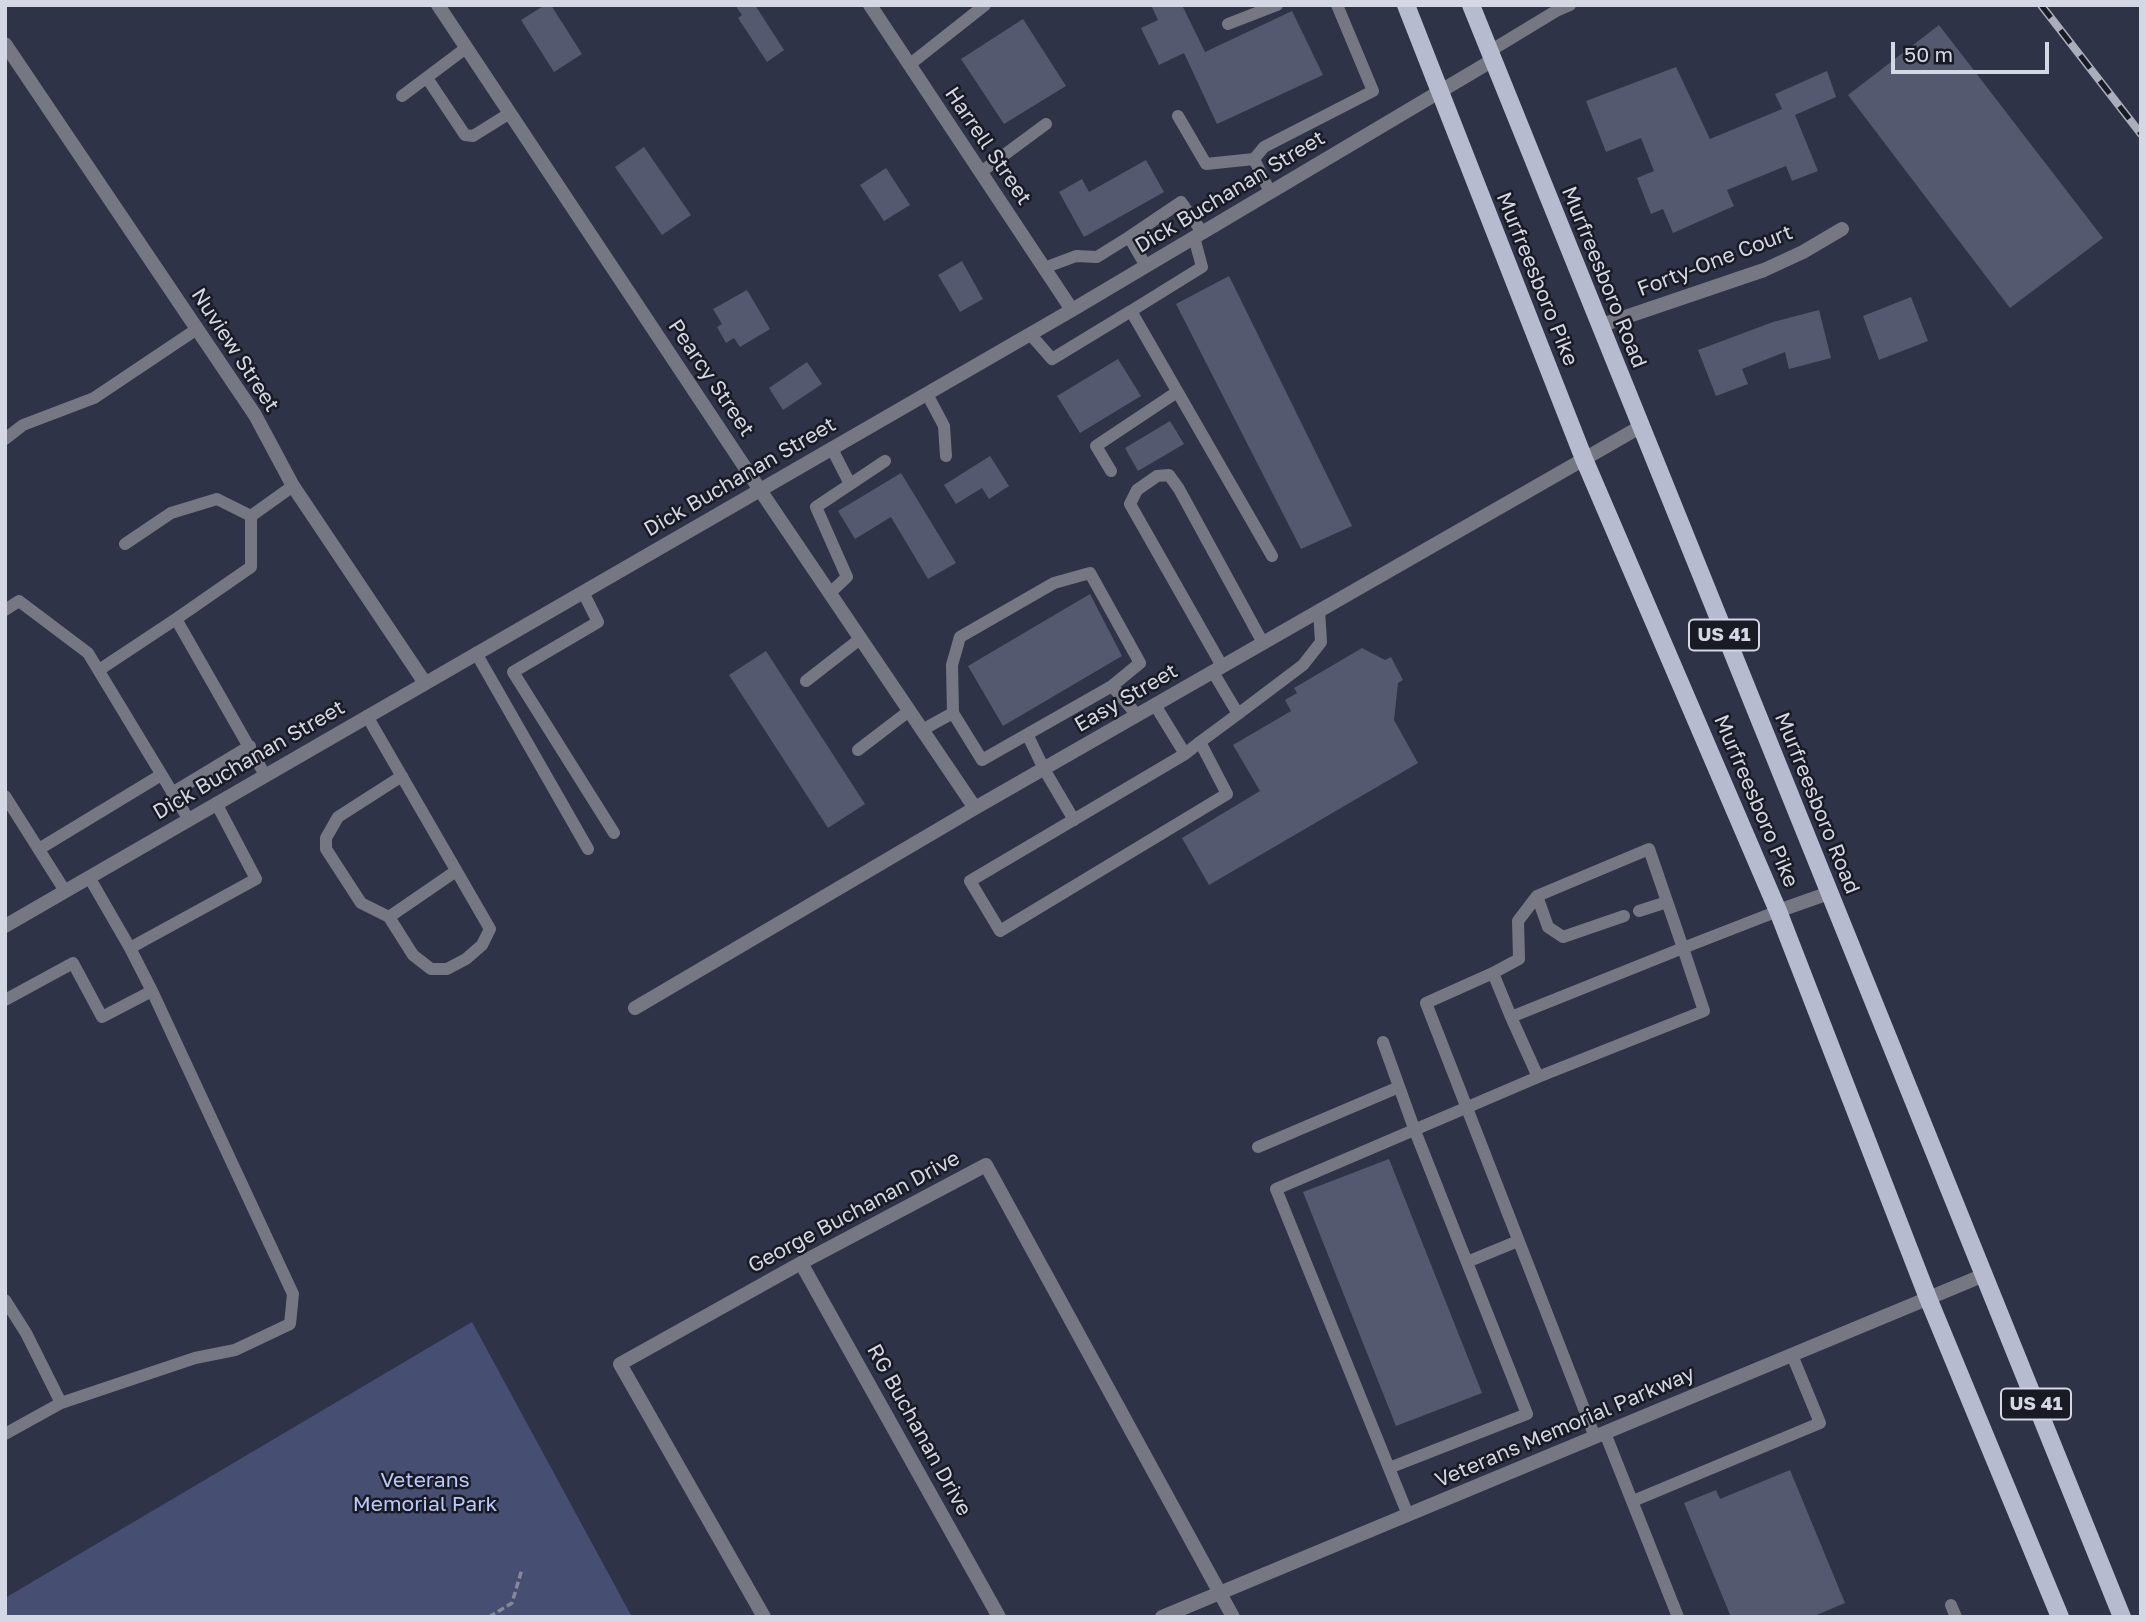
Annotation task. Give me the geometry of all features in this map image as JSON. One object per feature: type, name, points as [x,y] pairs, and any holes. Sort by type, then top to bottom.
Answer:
[{"type":"main road","name":"Murfreesboro Pike","points":[[1406,5],[1584,459],[1778,911],[1928,1298],[2060,1617]]},
{"type":"main road","name":"Murfreesboro Road","points":[[1471,5],[2122,1617]]},
{"type":"street","name":"Pearcy Street","points":[[438,5],[975,808]]},
{"type":"street","name":"Harrell Street","points":[[870,5],[1072,310]]},
{"type":"street","name":"Nuview Street","points":[[5,44],[255,415],[293,486],[425,683]]},
{"type":"street","name":"Dick Buchanan Street","points":[[5,926],[1072,310],[1439,92],[1491,56]]},
{"type":"street","name":"Forty-One Court","points":[[1599,326],[1764,270],[1803,252],[1842,229]]},
{"type":"street","name":"Easy Street","points":[[635,1008],[975,808],[1640,428]]},
{"type":"street","points":[[1778,911],[1829,892]]},
{"type":"street","name":"George Buchanan Drive","points":[[764,1617],[621,1364],[801,1263],[986,1166],[1233,1617]]},
{"type":"street","name":"RG Buchanan Drive","points":[[801,1263],[999,1617]]},
{"type":"street","name":"Veterans Memorial Parkway","points":[[1162,1617],[1984,1275]]},
{"type":"lane","points":[[909,65],[985,5]]},
{"type":"lane","points":[[1228,23],[1277,5]]},
{"type":"lane","points":[[1178,116],[1206,164],[1254,159],[1264,147],[1373,90],[1337,5]]},
{"type":"lane","points":[[1491,56],[1556,11],[1570,5]]},
{"type":"lane","points":[[402,96],[466,48]]},
{"type":"lane","points":[[427,78],[465,135],[473,136],[510,113]]},
{"type":"lane","points":[[981,172],[1046,124]]},
{"type":"lane","points":[[1254,159],[1270,192]]},
{"type":"lane","points":[[1030,334],[1052,359],[1202,267],[1198,235],[1181,202],[1097,257],[1076,256],[1044,268]]},
{"type":"lane","points":[[1129,237],[1146,266]]},
{"type":"lane","points":[[1131,311],[1272,556]]},
{"type":"lane","points":[[5,439],[23,425],[94,397],[197,329]]},
{"type":"lane","points":[[1111,471],[1096,446],[1177,392]]},
{"type":"lane","points":[[927,394],[944,426],[946,456]]},
{"type":"lane","points":[[832,449],[850,484]]},
{"type":"lane","points":[[830,593],[847,577],[816,507],[885,461]]},
{"type":"lane","points":[[1238,714],[1218,669],[1130,504],[1138,490],[1157,477],[1169,475],[1263,643]]},
{"type":"lane","points":[[251,516],[293,486]]},
{"type":"lane","points":[[125,544],[172,513],[217,499],[251,516]]},
{"type":"lane","points":[[99,670],[251,567],[251,516]]},
{"type":"lane","points":[[1090,573],[1140,663],[1112,686],[982,760],[953,713],[952,665],[960,637],[1054,583],[1090,573]]},
{"type":"lane","points":[[583,592],[598,622],[513,672],[614,833]]},
{"type":"lane","points":[[5,610],[19,601],[88,653],[189,820]]},
{"type":"lane","points":[[1200,742],[1227,794],[1000,931],[970,881],[1185,754],[1200,742],[1303,665],[1321,642],[1319,611]]},
{"type":"lane","points":[[176,619],[265,775]]},
{"type":"lane","points":[[806,681],[860,639]]},
{"type":"lane","points":[[476,653],[588,849]]},
{"type":"lane","points":[[1112,686],[1137,715]]},
{"type":"lane","points":[[1155,705],[1185,754]]},
{"type":"lane","points":[[858,750],[909,711]]},
{"type":"lane","points":[[922,730],[953,713]]},
{"type":"lane","points":[[367,716],[402,776],[490,929],[482,945],[466,959],[447,968],[431,969],[413,956],[389,917],[361,903],[326,849],[326,838],[338,817],[402,776]]},
{"type":"lane","points":[[1028,736],[1074,820]]},
{"type":"lane","points":[[172,793],[250,746]]},
{"type":"lane","points":[[39,849],[162,775]]},
{"type":"lane","points":[[5,796],[65,891]]},
{"type":"lane","points":[[130,948],[256,879],[216,803]]},
{"type":"lane","points":[[1408,1515],[1276,1189],[1415,1131],[1466,1109],[1538,1077],[1704,1011],[1648,849],[1537,896],[1518,921],[1519,959],[1426,1003],[1466,1109],[1518,1241],[1600,1435],[1633,1501],[1678,1617]]},
{"type":"lane","points":[[389,917],[456,870]]},
{"type":"lane","points":[[5,1434],[61,1403],[195,1358],[235,1350],[290,1324],[293,1294],[152,990],[89,877]]},
{"type":"lane","points":[[1537,896],[1548,927],[1563,937],[1624,916]]},
{"type":"lane","points":[[1639,911],[1667,902]]},
{"type":"lane","points":[[1511,1017],[1778,911]]},
{"type":"lane","points":[[5,1000],[73,963],[102,1017],[152,990]]},
{"type":"lane","points":[[1493,973],[1538,1077]]},
{"type":"lane","points":[[1383,1042],[1415,1131],[1527,1414],[1389,1468]]},
{"type":"lane","points":[[1258,1147],[1399,1087]]},
{"type":"lane","points":[[1467,1262],[1518,1241]]},
{"type":"lane","points":[[5,1300],[26,1333],[61,1403]]},
{"type":"lane","points":[[1633,1501],[1820,1423],[1792,1355]]},
{"type":"path","points":[[489,1617],[512,1603],[522,1569]]},
{"type":"green space","name":"Veterans Memorial Park","points":[[472,1322],[632,1617],[5,1617],[5,1598]]},
{"type":"building","points":[[545,5],[551,5],[582,54],[554,72],[521,20]]},
{"type":"building","points":[[735,5],[755,5],[784,50],[767,62],[738,18],[742,15]]},
{"type":"building","points":[[1151,5],[1182,5],[1205,52],[1292,11],[1323,75],[1217,124],[1184,53],[1159,65],[1141,28],[1158,20]]},
{"type":"building","points":[[1023,19],[1066,86],[1004,124],[961,59]]},
{"type":"building","points":[[1939,25],[2103,238],[2010,308],[1848,95]]},
{"type":"building","points":[[1676,67],[1710,139],[1782,109],[1775,94],[1827,71],[1836,97],[1795,115],[1818,171],[1792,181],[1786,166],[1727,190],[1734,206],[1673,233],[1663,209],[1651,214],[1637,178],[1654,171],[1641,138],[1606,152],[1586,101]]},
{"type":"building","points":[[644,147],[691,215],[662,235],[615,167]]},
{"type":"building","points":[[1146,160],[1164,192],[1084,237],[1059,192],[1082,179],[1089,192]]},
{"type":"building","points":[[886,168],[910,205],[884,221],[860,185]]},
{"type":"building","points":[[962,261],[983,299],[960,312],[938,275]]},
{"type":"building","points":[[1229,276],[1352,526],[1301,549],[1176,304]]},
{"type":"building","points":[[747,290],[770,329],[740,347],[734,338],[726,343],[717,327],[722,324],[713,309]]},
{"type":"building","points":[[1911,297],[1928,341],[1879,360],[1863,316]]},
{"type":"building","points":[[1819,310],[1831,358],[1789,369],[1785,352],[1742,369],[1748,384],[1716,396],[1698,350],[1773,322]]},
{"type":"building","points":[[1118,359],[1141,396],[1080,433],[1057,396]]},
{"type":"building","points":[[807,362],[822,384],[783,410],[769,388]]},
{"type":"building","points":[[1170,421],[1184,444],[1138,471],[1125,448]]},
{"type":"building","points":[[990,456],[1009,486],[989,499],[982,488],[956,504],[944,485]]},
{"type":"building","points":[[901,473],[956,563],[928,579],[891,517],[855,539],[838,511]]},
{"type":"building","points":[[1090,594],[1122,656],[1003,726],[968,666]]},
{"type":"building","points":[[1362,648],[1385,660],[1391,657],[1403,680],[1398,683],[1394,720],[1418,763],[1209,885],[1182,838],[1260,791],[1233,745],[1291,711],[1285,700],[1297,693],[1294,688]]},
{"type":"building","points":[[766,651],[865,804],[828,828],[729,675]]},
{"type":"building","points":[[1389,1159],[1482,1393],[1396,1426],[1303,1192]]},
{"type":"building","points":[[1790,1470],[1845,1603],[1812,1617],[1731,1617],[1684,1503],[1716,1490],[1720,1499]]},
{"type":"railway","points":[[2041,5],[2141,134]]}]
